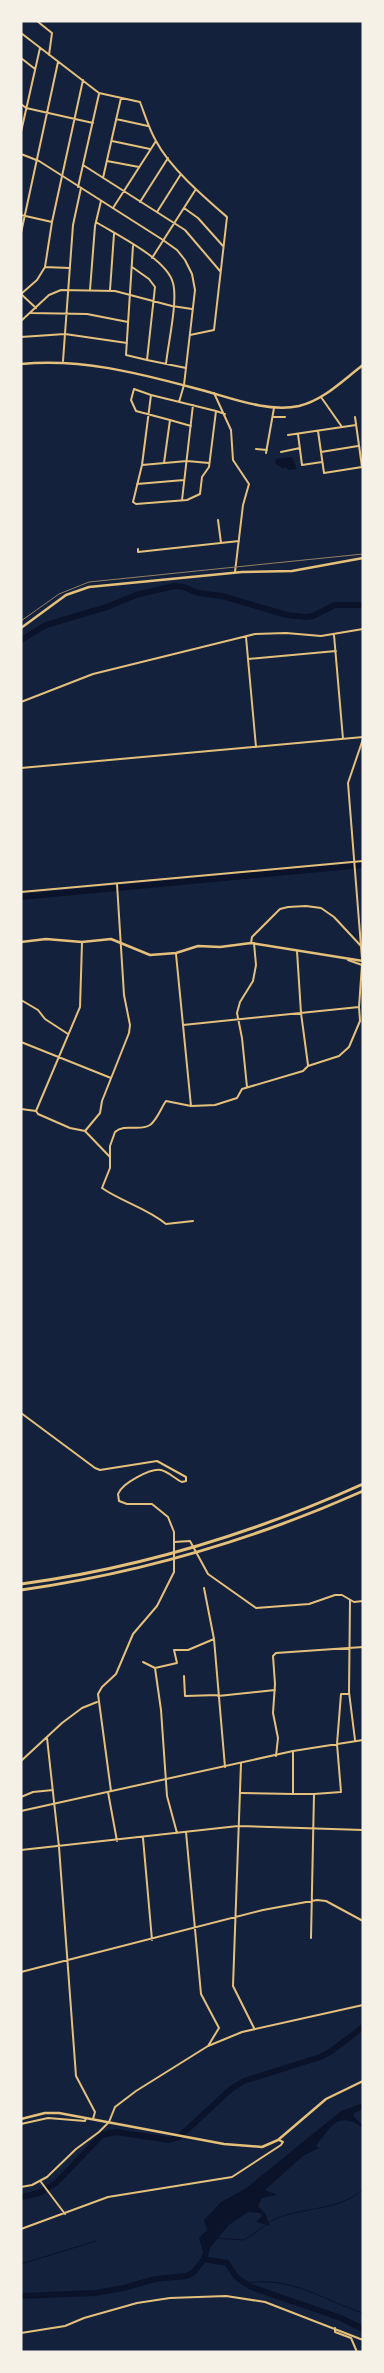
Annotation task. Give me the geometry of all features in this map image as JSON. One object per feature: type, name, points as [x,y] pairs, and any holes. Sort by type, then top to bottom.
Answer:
[{"type":"highway","points":[[21,1584],[112,1569],[200,1546],[307,1508],[363,1484]]},
{"type":"highway","points":[[21,1590],[112,1575],[202,1552],[310,1514],[363,1491]]},
{"type":"main road","points":[[21,364],[63,361],[122,371],[274,407],[297,406],[321,397],[363,365]]},
{"type":"main road","points":[[21,628],[66,595],[89,587],[235,573],[292,570],[363,558]]},
{"type":"main road","points":[[21,942],[46,939],[82,942],[105,939],[121,942],[150,955],[176,954],[198,946],[220,947],[253,943],[270,944],[297,951],[362,962]]},
{"type":"main road","points":[[21,2119],[45,2113],[93,2119],[224,2144],[262,2147],[278,2140],[326,2099],[363,2081]]},
{"type":"street","points":[[37,21],[52,33],[49,55]]},
{"type":"street","points":[[21,34],[99,93],[140,102],[156,142],[168,158],[196,189],[227,217],[214,330],[190,335]]},
{"type":"street","points":[[21,131],[40,48]]},
{"type":"street","points":[[21,58],[35,68]]},
{"type":"street","points":[[21,233],[58,62]]},
{"type":"street","points":[[36,308],[21,294],[37,280],[45,267],[52,222],[83,80]]},
{"type":"street","points":[[63,361],[73,226],[83,165],[99,93]]},
{"type":"street","points":[[104,178],[121,98]]},
{"type":"street","points":[[21,104],[26,108],[92,122]]},
{"type":"street","points":[[116,119],[149,126]]},
{"type":"street","points":[[112,141],[150,149]]},
{"type":"street","points":[[113,208],[156,142]]},
{"type":"street","points":[[21,154],[37,160],[179,252],[191,271],[195,290],[184,385],[179,402]]},
{"type":"street","points":[[140,202],[168,158]]},
{"type":"street","points":[[107,161],[138,168]]},
{"type":"street","points":[[83,165],[174,223],[191,236],[221,272]]},
{"type":"street","points":[[157,212],[182,173]]},
{"type":"street","points":[[152,258],[196,189]]},
{"type":"street","points":[[90,290],[96,222],[101,201]]},
{"type":"street","points":[[184,208],[202,221],[224,246]]},
{"type":"street","points":[[21,215],[52,222]]},
{"type":"street","points":[[96,222],[152,258],[170,274],[174,289],[166,364]]},
{"type":"street","points":[[110,290],[114,234]]},
{"type":"street","points":[[133,246],[126,355],[186,368]]},
{"type":"street","points":[[45,267],[69,268]]},
{"type":"street","points":[[132,267],[153,283],[155,290],[147,360]]},
{"type":"street","points":[[21,321],[52,293],[68,290],[110,290],[172,306],[193,309]]},
{"type":"street","points":[[30,313],[66,312],[128,322]]},
{"type":"street","points":[[21,337],[65,334],[127,343]]},
{"type":"street","points":[[191,426],[136,411],[131,400],[134,389],[225,414]]},
{"type":"street","points":[[214,393],[225,414],[232,436],[233,460],[249,484],[243,505],[235,573]]},
{"type":"street","points":[[151,394],[142,465],[133,502],[136,504],[182,500],[200,494],[202,477],[209,463],[216,411]]},
{"type":"street","points":[[321,397],[342,426]]},
{"type":"street","points":[[182,500],[193,406]]},
{"type":"street","points":[[256,449],[267,451],[274,407]]},
{"type":"street","points":[[273,417],[285,417]]},
{"type":"street","points":[[318,431],[324,473],[362,467],[355,417]]},
{"type":"street","points":[[164,463],[170,420]]},
{"type":"street","points":[[288,435],[356,425]]},
{"type":"street","points":[[298,434],[302,465],[322,462]]},
{"type":"street","points":[[321,452],[359,446]]},
{"type":"street","points":[[281,452],[300,448]]},
{"type":"street","points":[[142,465],[187,461],[209,463]]},
{"type":"street","points":[[137,484],[184,480]]},
{"type":"street","points":[[218,520],[221,543]]},
{"type":"street","points":[[138,549],[138,552],[240,540]]},
{"type":"street","points":[[21,702],[93,674],[247,635],[261,633],[314,637],[363,630]]},
{"type":"street","points":[[247,635],[256,747]]},
{"type":"street","points":[[334,635],[343,739]]},
{"type":"street","points":[[248,659],[336,651]]},
{"type":"street","points":[[21,768],[363,738],[348,783],[362,947],[358,1007],[360,1024],[349,1048],[338,1056],[308,1066],[302,1071],[278,1080],[246,1087],[239,1091],[237,1098],[214,1105],[191,1106],[166,1100],[149,1125],[144,1128],[121,1128],[114,1132],[110,1146],[110,1168],[102,1188],[159,1218],[166,1224],[193,1221]]},
{"type":"street","points":[[21,892],[117,886],[363,861]]},
{"type":"street","points":[[85,1131],[102,1110],[102,1101],[130,1026],[124,995],[117,886]]},
{"type":"street","points":[[246,1087],[242,1038],[237,1019],[240,1002],[253,981],[256,965],[252,937],[280,909],[298,906],[321,908],[334,917],[362,947]]},
{"type":"street","points":[[36,1111],[80,1006],[82,942]]},
{"type":"street","points":[[297,951],[301,1013],[308,1066]]},
{"type":"street","points":[[176,954],[191,1106]]},
{"type":"street","points":[[21,1004],[22,1000],[38,1010],[45,1019],[68,1034]]},
{"type":"street","points":[[183,1025],[358,1007]]},
{"type":"street","points":[[21,1042],[111,1078]]},
{"type":"street","points":[[21,1109],[36,1111],[38,1114],[70,1128],[85,1131],[110,1156]]},
{"type":"street","points":[[21,1413],[95,1468],[100,1470],[157,1461],[185,1476],[186,1480],[182,1482],[165,1471],[155,1470],[123,1485],[118,1494],[120,1500],[124,1503],[148,1503],[162,1511],[172,1525],[174,1572],[157,1606],[134,1634],[116,1674],[99,1690],[98,1701],[117,1840]]},
{"type":"street","points":[[174,1542],[190,1541],[208,1574],[256,1608],[309,1604],[335,1595],[342,1595],[350,1600],[363,1601]]},
{"type":"street","points":[[204,1588],[214,1639],[225,1767]]},
{"type":"street","points":[[350,1600],[349,1694],[356,1741]]},
{"type":"street","points":[[143,1662],[155,1668],[177,1663],[174,1650],[188,1650],[214,1639]]},
{"type":"street","points":[[276,1756],[278,1738],[273,1713],[275,1690],[273,1656],[276,1653],[349,1647],[363,1648]]},
{"type":"street","points":[[155,1668],[161,1710],[167,1796],[177,1833]]},
{"type":"street","points":[[184,1676],[184,1696],[218,1696],[275,1690]]},
{"type":"street","points":[[240,1793],[314,1794],[342,1792],[337,1744],[341,1694],[349,1694]]},
{"type":"street","points":[[21,1761],[56,1728],[82,1708],[98,1701]]},
{"type":"street","points":[[47,1738],[59,1847],[76,2076],[95,2112],[93,2119]]},
{"type":"street","points":[[21,1811],[293,1751],[363,1740]]},
{"type":"street","points":[[293,1751],[293,1794]]},
{"type":"street","points":[[242,1763],[233,1986],[255,2029]]},
{"type":"street","points":[[21,1792],[23,1796],[33,1792],[53,1790]]},
{"type":"street","points":[[311,1938],[314,1794]]},
{"type":"street","points":[[21,1850],[238,1826],[363,1830]]},
{"type":"street","points":[[186,1832],[201,1994],[219,2028],[208,2046]]},
{"type":"street","points":[[143,1838],[152,1940]]},
{"type":"street","points":[[21,1972],[152,1940],[235,1917],[311,1901],[326,1901],[363,1921]]},
{"type":"street","points":[[21,2187],[41,2182],[109,2122],[116,2107],[131,2095],[208,2046],[234,2034],[363,2005]]},
{"type":"street","points":[[21,2124],[48,2118],[85,2121],[86,2118]]},
{"type":"street","points":[[21,2229],[117,2195],[232,2177],[281,2146],[283,2142],[278,2140]]},
{"type":"street","points":[[41,2182],[66,2214]]},
{"type":"street","points":[[21,2332],[65,2326],[84,2318],[137,2303],[170,2298],[209,2296],[264,2302],[363,2340]]},
{"type":"street","points":[[335,2328],[335,2332],[351,2338],[357,2352]]},
{"type":"water","points":[[292,457],[297,469],[289,470],[284,467],[283,469],[275,463],[276,459]]},
{"type":"water","points":[[363,2103],[363,2109],[354,2113],[354,2117],[363,2125],[363,2128],[347,2121],[336,2123],[316,2146],[319,2148],[303,2156],[265,2190],[277,2195],[262,2198],[258,2206],[265,2213],[270,2226],[256,2222],[262,2216],[260,2213],[248,2212],[229,2225],[204,2255],[199,2238],[207,2230],[204,2220],[221,2202],[245,2189],[341,2111]]},
{"type":"waterway","points":[[21,640],[46,625],[107,607],[136,595],[174,586],[184,587],[198,593],[222,596],[287,615],[306,617],[313,616],[335,605],[363,605]]},
{"type":"waterway","points":[[21,897],[363,865]]},
{"type":"waterway","points":[[21,2197],[39,2193],[56,2183],[102,2135],[116,2132],[169,2140],[179,2137],[231,2089],[244,2081],[320,2057],[330,2052],[363,2027]]},
{"type":"waterway","points":[[268,2223],[279,2217],[341,2202],[353,2197],[363,2189]]},
{"type":"waterway","points":[[216,2238],[244,2240],[265,2226]]},
{"type":"waterway","points":[[21,2264],[96,2241]]},
{"type":"waterway","points":[[21,2296],[95,2293],[124,2288],[155,2279],[186,2276],[193,2273],[204,2259],[208,2245]]},
{"type":"waterway","points":[[204,2259],[227,2263],[236,2277],[251,2287],[341,2318],[363,2329]]},
{"type":"waterway","points":[[245,2283],[278,2283],[292,2286],[363,2313]]},
{"type":"railway","points":[[21,621],[59,594],[89,582],[363,554]]}]
